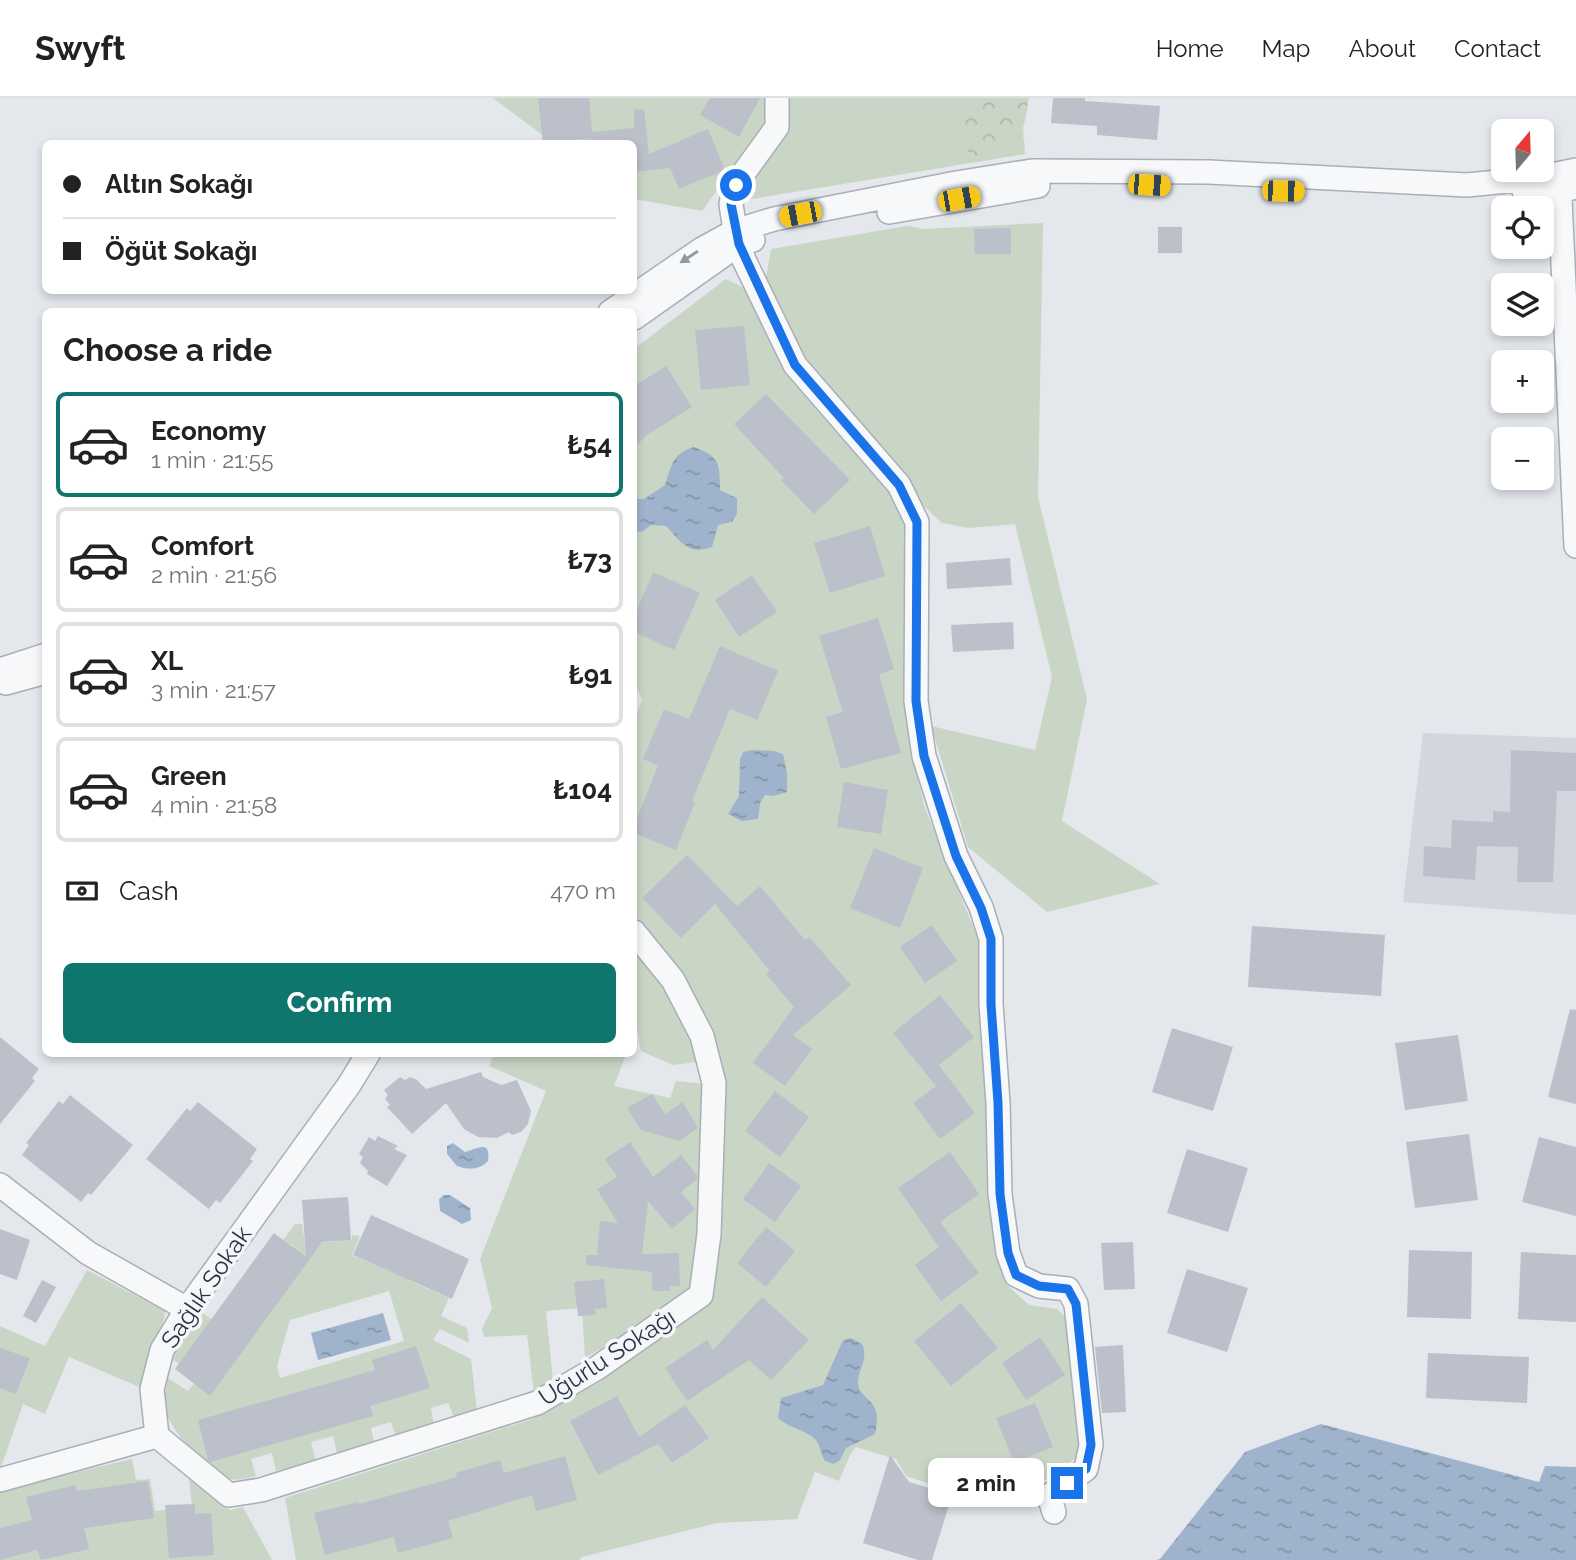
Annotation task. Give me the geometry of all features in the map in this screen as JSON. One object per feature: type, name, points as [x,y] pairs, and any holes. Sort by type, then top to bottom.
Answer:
[{"type":"street","points":[[777,98],[777,127],[736,185],[731,204],[737,238],[795,365],[899,485],[917,522],[916,701],[928,769],[956,856],[981,908],[991,939],[991,1004],[998,1103],[1000,1194],[1008,1253],[1016,1275],[1039,1286],[1068,1289],[1076,1304],[1091,1445],[1086,1469],[1049,1496],[1054,1513]]},
{"type":"street","points":[[637,294],[702,249],[737,238],[774,219],[956,183],[1032,171],[1209,172],[1467,185],[1538,178],[1568,181],[1576,545]]},
{"type":"street","points":[[637,316],[737,238]]},
{"type":"street","points":[[616,308],[636,294]]},
{"type":"street","points":[[0,670],[42,656]]},
{"type":"street","points":[[0,685],[42,673]]},
{"type":"street","name":"Uğurlu Sokağı","points":[[157,1436],[229,1495],[261,1490],[537,1403],[597,1368],[701,1295],[709,1234],[714,1083],[702,1036],[673,980],[637,936]]},
{"type":"street","name":"Sağlık Sokak","points":[[157,1436],[152,1389],[162,1350],[187,1310],[366,1057]]},
{"type":"street","points":[[0,1185],[88,1254],[187,1310]]},
{"type":"street","points":[[0,1480],[157,1436]]},
{"type":"shaded area","points":[[1423,733],[1576,738],[1576,915],[1403,902]]},
{"type":"green space","points":[[493,98],[770,98],[771,115],[702,211],[637,200],[637,140],[549,140]]},
{"type":"green space","points":[[788,98],[1021,98],[1025,154],[746,200],[744,193],[786,133]]},
{"type":"green space","points":[[970,98],[1029,98],[1024,126],[1016,142],[1001,151],[973,157],[959,142],[971,104]]},
{"type":"green space","points":[[1043,223],[1038,497],[1087,699],[1062,821],[1160,884],[1047,912],[968,847],[931,726],[1035,750],[1052,677],[1015,524],[969,528],[942,523],[924,506],[894,466],[806,365],[770,296],[766,278],[771,249],[907,226],[924,229]]},
{"type":"green space","points":[[726,279],[748,290],[791,380],[894,499],[907,524],[906,694],[912,753],[925,808],[980,944],[989,1201],[997,1254],[1006,1284],[1029,1305],[1057,1309],[1068,1320],[1083,1444],[1078,1457],[1026,1493],[952,1491],[906,1476],[896,1459],[856,1447],[839,1481],[815,1472],[797,1519],[717,1523],[582,1557],[579,1560],[296,1560],[285,1498],[532,1419],[598,1383],[710,1299],[721,1086],[637,927],[637,714],[642,699],[637,689],[637,347]]},
{"type":"green space","points":[[637,950],[667,991],[699,1055],[697,1062],[673,1065],[641,1051],[637,1028]]},
{"type":"green space","points":[[493,1057],[625,1057],[614,1086],[670,1098],[676,1081],[706,1084],[700,1234],[692,1293],[585,1358],[582,1308],[546,1311],[553,1380],[534,1393],[527,1335],[484,1337],[482,1329],[492,1308],[480,1259],[546,1091],[489,1066]]},
{"type":"green space","points":[[295,1224],[302,1224],[305,1244],[352,1240],[352,1235],[360,1236],[352,1255],[396,1274],[416,1261],[408,1280],[449,1298],[441,1316],[467,1328],[469,1343],[440,1329],[433,1340],[471,1359],[477,1411],[454,1418],[448,1403],[431,1408],[434,1424],[396,1437],[391,1422],[371,1428],[374,1442],[337,1453],[333,1436],[311,1442],[316,1461],[276,1471],[272,1453],[251,1459],[256,1476],[229,1479],[210,1468],[180,1437],[167,1415],[164,1403],[168,1378],[188,1391],[199,1377],[169,1357],[203,1313],[229,1333],[293,1246],[283,1240]],"holes":[[[389,1291],[404,1341],[280,1378],[277,1366],[290,1320]]]},
{"type":"green space","points":[[87,1270],[165,1311],[163,1323],[151,1349],[142,1388],[69,1357],[45,1414],[23,1404],[0,1470],[0,1326],[45,1346]]},
{"type":"green space","points":[[132,1459],[136,1480],[150,1479],[155,1511],[192,1506],[189,1478],[230,1510],[243,1507],[272,1560],[0,1560],[0,1490]]},
{"type":"water","points":[[694,447],[714,458],[719,468],[720,490],[737,498],[737,514],[732,522],[718,525],[712,547],[697,550],[685,546],[666,526],[651,525],[642,532],[637,531],[637,499],[644,499],[665,485],[677,457]]},
{"type":"water","points":[[753,750],[783,754],[787,792],[765,795],[760,803],[758,819],[742,821],[728,814],[739,796],[740,759],[743,752]]},
{"type":"water","points":[[453,1143],[465,1152],[485,1148],[488,1161],[474,1168],[457,1166],[447,1154],[447,1146]]},
{"type":"water","points":[[450,1195],[470,1208],[471,1220],[462,1224],[440,1211],[439,1199]]},
{"type":"water","points":[[383,1313],[391,1340],[318,1360],[311,1333]]},
{"type":"water","points":[[851,1338],[862,1344],[864,1350],[859,1389],[874,1406],[877,1422],[875,1434],[846,1448],[840,1460],[834,1464],[825,1461],[815,1439],[778,1418],[781,1398],[823,1385],[843,1340]]},
{"type":"water","points":[[1321,1424],[1539,1482],[1545,1466],[1576,1467],[1576,1560],[1156,1560],[1160,1559],[1245,1452]]},
{"type":"building","points":[[538,98],[589,98],[592,132],[634,128],[634,110],[644,109],[649,154],[708,129],[725,170],[679,189],[670,168],[637,172],[637,140],[543,140]]},
{"type":"building","points":[[710,98],[760,98],[739,137],[700,115]]},
{"type":"building","points":[[1053,98],[1085,98],[1085,101],[1160,106],[1157,140],[1097,135],[1097,126],[1051,123]]},
{"type":"building","points":[[1158,227],[1182,227],[1182,253],[1158,253]]},
{"type":"building","points":[[1011,228],[1011,254],[975,254],[974,229]]},
{"type":"building","points":[[744,326],[750,385],[701,390],[695,330]]},
{"type":"building","points":[[666,366],[692,407],[648,434],[637,445],[637,384]]},
{"type":"building","points":[[766,394],[850,480],[814,514],[734,424]]},
{"type":"building","points":[[870,526],[885,576],[830,593],[814,543]]},
{"type":"building","points":[[1010,558],[1012,585],[947,589],[946,563]]},
{"type":"building","points":[[653,572],[700,593],[674,650],[637,633],[637,610]]},
{"type":"building","points":[[752,575],[777,612],[739,637],[715,600]]},
{"type":"building","points":[[878,618],[894,669],[879,674],[901,753],[841,769],[826,717],[843,712],[819,636]]},
{"type":"building","points":[[1013,622],[1014,649],[953,652],[951,625]]},
{"type":"building","points":[[720,646],[778,671],[757,720],[730,709],[692,801],[695,802],[676,850],[637,834],[637,818],[658,766],[643,759],[664,709],[689,719]]},
{"type":"building","points":[[1511,750],[1576,753],[1576,791],[1557,791],[1553,882],[1517,882],[1518,847],[1477,846],[1475,880],[1423,876],[1424,846],[1451,848],[1452,820],[1493,822],[1493,811],[1510,812]]},
{"type":"building","points":[[844,782],[888,790],[881,834],[837,827]]},
{"type":"building","points":[[874,848],[923,868],[900,928],[850,908]]},
{"type":"building","points":[[687,855],[737,906],[760,886],[805,940],[809,937],[851,985],[793,1035],[812,1049],[785,1086],[753,1063],[794,1007],[766,974],[770,971],[715,904],[681,938],[642,898]]},
{"type":"building","points":[[932,925],[957,961],[925,983],[900,947]]},
{"type":"building","points":[[1252,926],[1385,935],[1381,996],[1248,987]]},
{"type":"building","points":[[940,995],[974,1037],[939,1065],[975,1113],[940,1139],[913,1103],[936,1086],[893,1033]]},
{"type":"building","points":[[1570,1009],[1576,1010],[1576,1104],[1548,1097]]},
{"type":"building","points":[[1172,1028],[1233,1047],[1213,1111],[1152,1092]]},
{"type":"building","points":[[1458,1035],[1468,1101],[1405,1110],[1395,1043]]},
{"type":"building","points":[[0,1037],[39,1069],[32,1078],[35,1081],[0,1124]]},
{"type":"building","points":[[481,1072],[483,1077],[501,1085],[517,1080],[531,1111],[528,1124],[521,1132],[512,1135],[509,1132],[497,1138],[478,1137],[464,1129],[446,1103],[412,1134],[387,1107],[390,1105],[385,1099],[388,1095],[384,1090],[400,1077],[417,1080],[426,1089]]},
{"type":"building","points":[[775,1091],[809,1117],[780,1157],[745,1131]]},
{"type":"building","points":[[652,1094],[665,1114],[683,1102],[698,1128],[679,1141],[641,1130],[627,1108]]},
{"type":"building","points":[[70,1095],[133,1145],[91,1195],[88,1193],[81,1202],[22,1155],[29,1145],[26,1143],[59,1101],[63,1104]]},
{"type":"building","points":[[198,1102],[257,1149],[250,1159],[253,1161],[220,1203],[216,1200],[209,1209],[146,1159],[187,1108],[190,1111]]},
{"type":"building","points":[[1469,1134],[1478,1200],[1415,1208],[1406,1142]]},
{"type":"building","points":[[378,1136],[398,1146],[394,1149],[407,1155],[387,1186],[367,1174],[368,1171],[360,1163],[363,1157],[359,1154],[369,1137],[375,1141]]},
{"type":"building","points":[[1539,1137],[1576,1147],[1576,1216],[1522,1202]]},
{"type":"building","points":[[630,1142],[653,1177],[681,1155],[697,1175],[697,1179],[681,1192],[695,1209],[672,1229],[648,1201],[642,1254],[679,1253],[680,1286],[670,1286],[670,1291],[652,1291],[652,1272],[586,1265],[586,1255],[597,1255],[600,1221],[618,1223],[597,1189],[617,1177],[605,1159]]},
{"type":"building","points":[[1187,1149],[1248,1168],[1228,1232],[1167,1213]]},
{"type":"building","points":[[950,1152],[979,1194],[940,1222],[979,1273],[941,1301],[915,1265],[939,1247],[898,1188]]},
{"type":"building","points":[[769,1163],[801,1186],[775,1222],[743,1199]]},
{"type":"building","points":[[348,1197],[351,1240],[322,1242],[210,1396],[175,1369],[274,1233],[306,1257],[302,1200]]},
{"type":"building","points":[[371,1215],[469,1259],[452,1299],[353,1255]]},
{"type":"building","points":[[766,1227],[795,1251],[766,1287],[737,1263]]},
{"type":"building","points":[[0,1229],[30,1240],[17,1280],[0,1274]]},
{"type":"building","points":[[1133,1242],[1135,1289],[1104,1290],[1101,1243]]},
{"type":"building","points":[[1409,1250],[1472,1252],[1471,1319],[1407,1317]]},
{"type":"building","points":[[1521,1252],[1576,1255],[1576,1322],[1518,1319]]},
{"type":"building","points":[[1187,1269],[1248,1288],[1227,1352],[1167,1333]]},
{"type":"building","points":[[604,1279],[607,1308],[595,1309],[596,1315],[578,1316],[574,1282]]},
{"type":"building","points":[[42,1280],[56,1287],[36,1323],[23,1316]]},
{"type":"building","points":[[762,1297],[809,1340],[771,1380],[749,1360],[687,1401],[665,1368],[707,1340],[713,1350]]},
{"type":"building","points":[[961,1303],[998,1348],[951,1386],[914,1341]]},
{"type":"building","points":[[1040,1337],[1065,1375],[1026,1400],[1002,1363]]},
{"type":"building","points":[[1123,1345],[1126,1412],[1102,1413],[1095,1347]]},
{"type":"building","points":[[416,1346],[430,1388],[370,1406],[373,1416],[210,1462],[208,1460],[198,1420],[375,1370],[372,1360]]},
{"type":"building","points":[[0,1348],[30,1358],[16,1394],[0,1388]]},
{"type":"building","points":[[1428,1353],[1529,1357],[1527,1403],[1426,1398]]},
{"type":"building","points":[[617,1396],[639,1437],[685,1405],[709,1438],[672,1463],[658,1444],[598,1475],[570,1421]]},
{"type":"building","points":[[1035,1403],[1053,1447],[1014,1462],[996,1418]]},
{"type":"building","points":[[890,1455],[909,1482],[952,1495],[932,1560],[918,1560],[863,1543]]},
{"type":"building","points":[[565,1456],[577,1500],[536,1511],[532,1495],[448,1521],[453,1538],[398,1553],[394,1537],[325,1555],[314,1513],[359,1504],[457,1477],[456,1473],[500,1460],[504,1473]]},
{"type":"building","points":[[148,1481],[154,1518],[84,1528],[89,1549],[41,1560],[37,1550],[0,1560],[0,1528],[32,1520],[26,1497],[76,1485],[77,1491]]},
{"type":"building","points":[[195,1504],[195,1514],[211,1513],[214,1555],[169,1558],[165,1505]]},
{"type":"route","points":[[736,185],[731,204],[735,231],[744,260],[795,365],[899,485],[917,522],[916,701],[924,756],[956,856],[981,908],[991,939],[991,1004],[998,1103],[1000,1194],[1008,1253],[1016,1275],[1039,1286],[1068,1289],[1076,1304],[1091,1445],[1086,1469],[1067,1483]]}]
